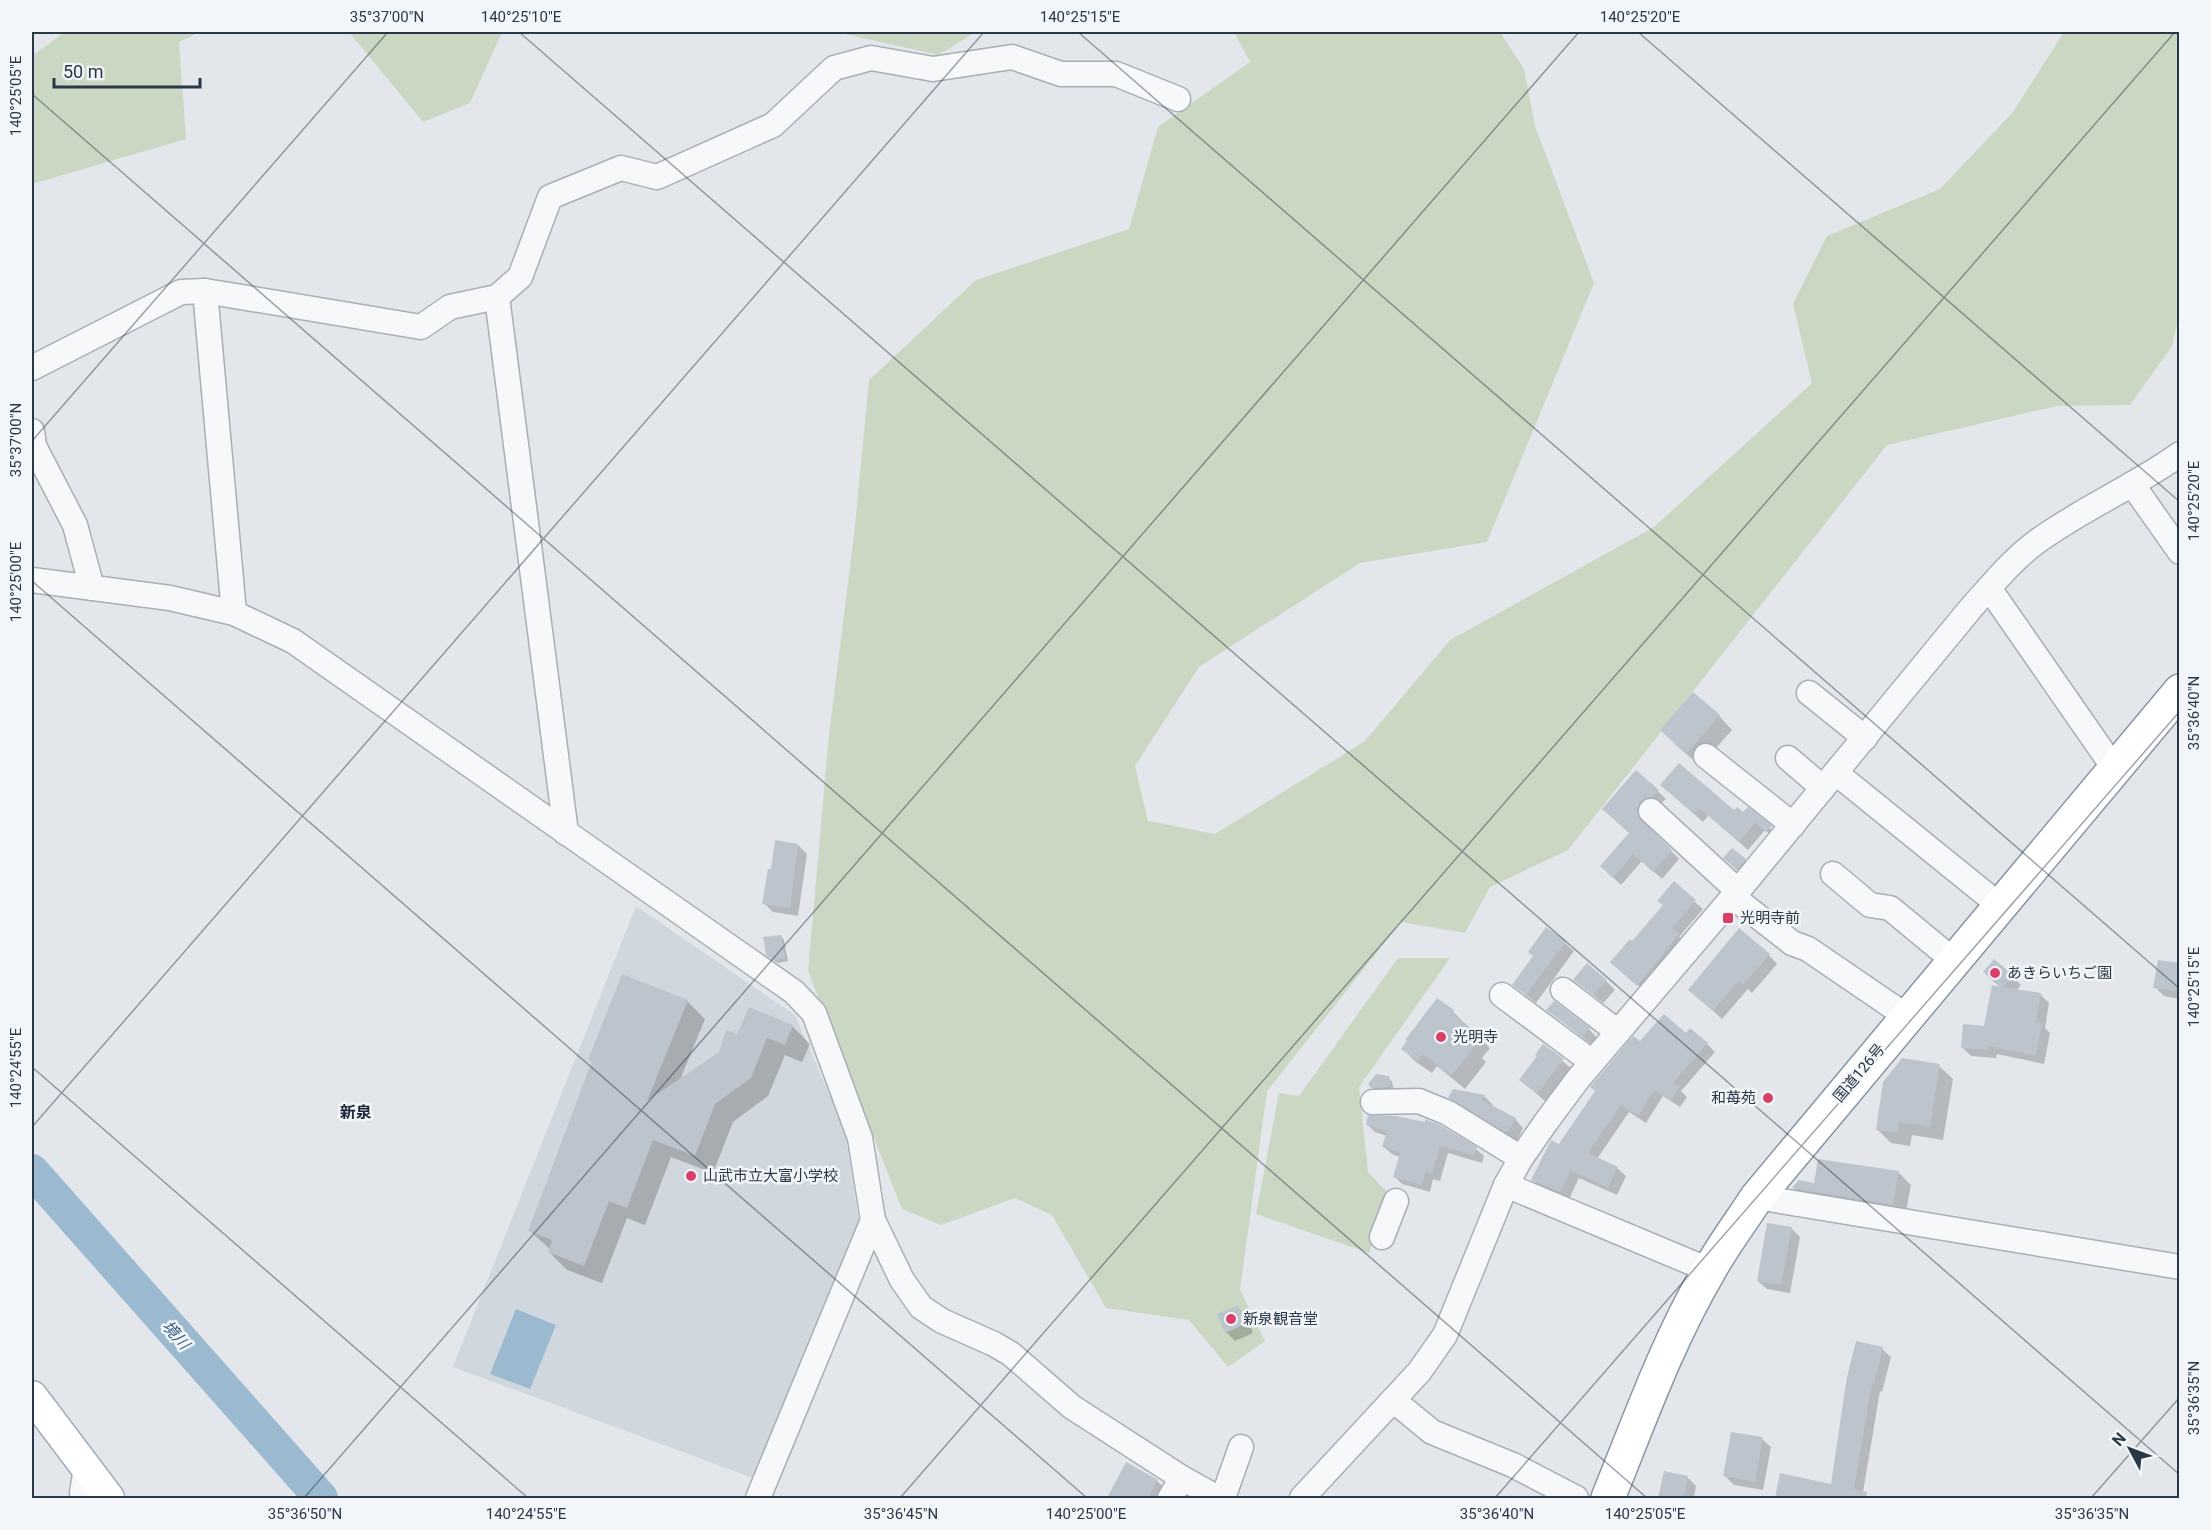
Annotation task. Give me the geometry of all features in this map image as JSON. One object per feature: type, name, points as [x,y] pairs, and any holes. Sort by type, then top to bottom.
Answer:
[{"type":"highway","name":"国道126号","points":[[1608,1498],[1647,1401],[1709,1270],[1757,1197],[2180,691]]},
{"type":"main road","points":[[32,1396],[109,1498]]},
{"type":"street","points":[[32,368],[181,292],[204,291],[421,327],[450,307],[497,297],[520,277],[550,197],[621,168],[657,177],[773,125],[834,68],[871,58],[933,69],[1012,57],[1061,74],[1116,74],[1178,99]]},
{"type":"street","points":[[204,291],[234,613]]},
{"type":"street","points":[[497,297],[566,832]]},
{"type":"street","points":[[32,431],[34,446],[75,525],[92,588]]},
{"type":"street","points":[[1302,1498],[1419,1372],[1445,1335],[1506,1185],[1545,1122],[1592,1062],[1793,825],[1989,588],[2034,544],[2180,454]]},
{"type":"street","points":[[2132,484],[2180,552]]},
{"type":"street","points":[[32,580],[170,598],[234,613],[293,641],[794,992],[814,1013],[860,1138],[873,1220],[902,1280],[921,1307],[942,1321],[1011,1354],[1072,1407],[1182,1478],[1218,1498]]},
{"type":"street","points":[[1989,588],[2114,768]]},
{"type":"street","points":[[1809,693],[1864,738]]},
{"type":"street","points":[[1706,756],[1793,825]]},
{"type":"street","points":[[1788,758],[1829,781],[1999,905]]},
{"type":"street","points":[[1651,811],[1735,894],[1792,943],[1808,949],[1906,1016]]},
{"type":"street","points":[[1833,874],[1870,905],[1890,908],[1953,960]]},
{"type":"street","points":[[1563,990],[1618,1032]]},
{"type":"street","points":[[1502,995],[1592,1062]]},
{"type":"street","points":[[1373,1102],[1419,1101],[1448,1113],[1521,1158]]},
{"type":"street","points":[[1506,1185],[1709,1270]]},
{"type":"street","points":[[1757,1197],[2180,1267]]},
{"type":"street","points":[[1382,1237],[1396,1201]]},
{"type":"street","points":[[758,1498],[873,1220]]},
{"type":"street","points":[[1393,1400],[1432,1432],[1514,1465],[1576,1498]]},
{"type":"street","points":[[1223,1498],[1241,1447]]},
{"type":"street","points":[[83,1498],[86,1468]]},
{"type":"street","points":[[1170,1498],[1182,1478]]},
{"type":"shaded area","name":"山武市立大富小学校","points":[[636,906],[795,1015],[845,1131],[859,1222],[753,1478],[453,1367]]},
{"type":"green space","points":[[65,32],[200,32],[179,42],[186,139],[32,184],[32,56]]},
{"type":"green space","points":[[349,32],[502,32],[470,103],[423,122]]},
{"type":"green space","points":[[836,32],[976,32],[938,55]]},
{"type":"green space","points":[[1234,32],[1500,32],[1524,69],[1535,126],[1594,283],[1487,542],[1360,563],[1199,667],[1135,766],[1148,821],[1215,834],[1365,741],[1450,640],[1654,527],[1812,383],[1793,304],[1827,236],[1940,189],[2013,112],[2064,32],[2179,32],[2179,316],[2172,346],[2130,405],[2057,406],[1887,445],[1568,850],[1490,887],[1465,933],[1401,922],[1267,1091],[1240,1290],[1265,1341],[1228,1367],[1189,1320],[1106,1308],[1052,1215],[1015,1198],[941,1225],[902,1209],[808,971],[829,735],[854,535],[869,380],[976,280],[1129,229],[1158,127],[1250,62]]},
{"type":"green space","points":[[1398,958],[1450,958],[1359,1087],[1368,1172],[1390,1195],[1369,1253],[1256,1214],[1279,1093],[1299,1096]]},
{"type":"water","points":[[516,1309],[556,1325],[530,1389],[490,1374]]},
{"type":"building","points":[[1693,692],[1720,715],[1686,754],[1660,730]]},
{"type":"building","points":[[1679,763],[1734,810],[1737,807],[1743,812],[1748,807],[1772,826],[1766,832],[1755,823],[1739,842],[1699,808],[1694,814],[1660,785]]},
{"type":"building","points":[[1636,770],[1659,790],[1653,797],[1640,802],[1637,808],[1638,816],[1672,850],[1653,872],[1633,854],[1613,878],[1600,866],[1629,833],[1602,809]]},
{"type":"building","points":[[775,840],[798,844],[790,908],[762,904],[768,869],[771,869]]},
{"type":"building","points":[[1732,848],[1746,859],[1737,870],[1723,858]]},
{"type":"building","points":[[1674,881],[1696,900],[1672,928],[1679,934],[1637,986],[1610,962],[1630,939],[1632,941],[1663,905],[1657,901]]},
{"type":"building","points":[[1546,927],[1566,941],[1526,995],[1512,985],[1533,956],[1528,952]]},
{"type":"building","points":[[1739,928],[1770,954],[1743,985],[1738,982],[1713,1011],[1688,990]]},
{"type":"building","points":[[781,935],[785,958],[773,960],[766,955],[763,937]]},
{"type":"building","points":[[1994,959],[2013,975],[2003,987],[2041,993],[2036,1022],[2042,1023],[2036,1056],[1988,1046],[1988,1050],[1961,1048],[1963,1024],[1984,1026],[1992,985],[2000,987],[1983,972]]},
{"type":"building","points":[[2158,960],[2180,963],[2176,991],[2153,988]]},
{"type":"building","points":[[1587,963],[1607,980],[1593,995],[1573,980]]},
{"type":"building","points":[[622,974],[688,1000],[647,1101],[719,1052],[726,1030],[737,1034],[749,1007],[793,1025],[785,1045],[767,1038],[751,1078],[715,1104],[695,1156],[653,1140],[627,1208],[609,1201],[584,1266],[548,1252],[552,1240],[528,1231],[592,1061],[588,1060]]},
{"type":"building","name":"光明寺","points":[[1437,998],[1454,1010],[1452,1013],[1478,1034],[1470,1044],[1474,1047],[1451,1076],[1423,1054],[1418,1061],[1401,1049],[1407,1041],[1405,1040]]},
{"type":"building","points":[[1554,1001],[1590,1028],[1583,1037],[1546,1010]]},
{"type":"building","points":[[1664,1014],[1686,1033],[1690,1028],[1708,1043],[1673,1083],[1680,1087],[1671,1100],[1654,1090],[1638,1116],[1621,1105],[1588,1153],[1618,1167],[1608,1188],[1571,1171],[1560,1192],[1531,1180],[1551,1140],[1559,1144],[1595,1091],[1590,1087],[1633,1036],[1640,1041]]},
{"type":"building","points":[[1543,1044],[1564,1059],[1537,1094],[1519,1080]]},
{"type":"building","points":[[1902,1058],[1940,1064],[1930,1127],[1899,1122],[1897,1133],[1876,1130],[1883,1082]]},
{"type":"building","points":[[1376,1074],[1389,1076],[1391,1087],[1371,1088],[1368,1084]]},
{"type":"building","points":[[1453,1089],[1485,1095],[1482,1100],[1516,1118],[1507,1133],[1448,1098]]},
{"type":"building","points":[[1368,1115],[1396,1116],[1425,1122],[1425,1119],[1442,1126],[1477,1147],[1474,1156],[1440,1146],[1432,1174],[1426,1172],[1422,1185],[1393,1177],[1400,1153],[1382,1147],[1387,1131],[1366,1125]]},
{"type":"building","points":[[1818,1159],[1899,1171],[1893,1205],[1792,1188],[1799,1180],[1814,1183]]},
{"type":"building","points":[[1767,1223],[1792,1227],[1781,1285],[1757,1281]]},
{"type":"building","name":"新泉観音堂","points":[[1238,1305],[1245,1324],[1225,1333],[1217,1314]]},
{"type":"building","points":[[1856,1341],[1883,1347],[1874,1384],[1872,1383],[1854,1489],[1867,1492],[1866,1498],[1775,1498],[1780,1473],[1831,1484],[1847,1377]]},
{"type":"building","points":[[1731,1432],[1763,1437],[1755,1482],[1723,1476]]},
{"type":"building","points":[[1126,1462],[1158,1480],[1148,1498],[1107,1498]]},
{"type":"building","points":[[1664,1471],[1688,1476],[1684,1498],[1658,1498]]},
{"type":"waterway","name":"境川","points":[[32,1171],[321,1498]]},
{"type":"place","name":"光明寺前","points":[[1728,918]]},
{"type":"place","name":"あきらいちご園","points":[[1995,973]]},
{"type":"place","name":"光明寺","points":[[1441,1037]]},
{"type":"place","name":"和苺苑","points":[[1768,1098]]},
{"type":"place","name":"山武市立大富小学校","points":[[691,1176]]},
{"type":"place","name":"新泉観音堂","points":[[1231,1319]]},
{"type":"district","name":"新泉","points":[[356,1112]]}]
